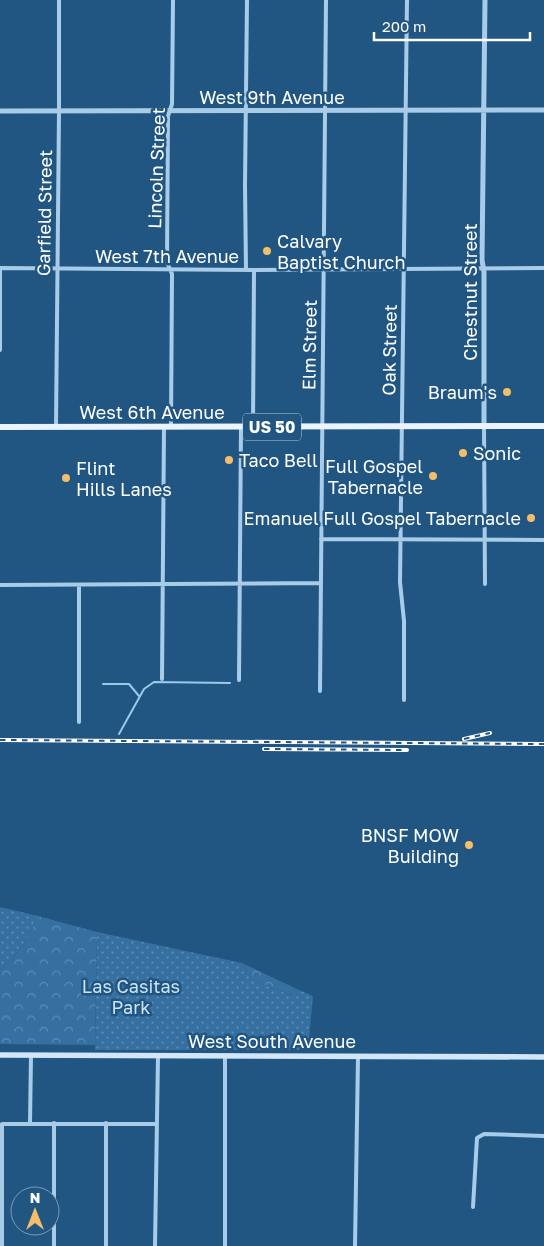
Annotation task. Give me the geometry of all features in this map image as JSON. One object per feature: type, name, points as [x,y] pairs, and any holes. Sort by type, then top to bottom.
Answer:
[{"type":"main road","name":"West 6th Avenue","points":[[0,427],[544,426]]},
{"type":"main road","name":"West South Avenue","points":[[0,1055],[544,1057]]},
{"type":"street","name":"Garfield Street","points":[[56,427],[59,110],[58,0]]},
{"type":"street","name":"Lincoln Street","points":[[162,679],[170,269],[167,262],[168,116],[172,104],[173,0]]},
{"type":"street","points":[[246,270],[244,185],[247,0]]},
{"type":"street","name":"Elm Street","points":[[320,691],[326,0]]},
{"type":"street","name":"Oak Street","points":[[404,700],[404,620],[400,582],[400,539],[404,110],[407,0]]},
{"type":"street","name":"Chestnut Street","points":[[485,0],[482,260],[484,269],[485,584]]},
{"type":"street","name":"West 9th Avenue","points":[[0,111],[544,110]]},
{"type":"street","name":"West 7th Avenue","points":[[0,269],[544,268]]},
{"type":"street","points":[[0,269],[0,350]]},
{"type":"street","points":[[252,427],[254,270]]},
{"type":"street","points":[[239,680],[241,427]]},
{"type":"street","points":[[322,539],[544,540]]},
{"type":"street","points":[[0,585],[321,584]]},
{"type":"street","points":[[78,722],[79,586]]},
{"type":"street","points":[[30,1124],[31,1055]]},
{"type":"street","points":[[156,1246],[158,1056]]},
{"type":"street","points":[[225,1056],[225,1246]]},
{"type":"street","points":[[355,1246],[358,1057]]},
{"type":"street","points":[[106,1123],[106,1246]]},
{"type":"street","points":[[2,1246],[2,1124],[157,1124]]},
{"type":"street","points":[[54,1124],[54,1246]]},
{"type":"street","points":[[473,1207],[477,1138],[484,1134],[544,1136]]},
{"type":"green space","points":[[0,907],[38,916],[18,952],[0,970]]},
{"type":"green space","points":[[38,916],[97,932],[95,1045],[0,1044],[0,970],[18,952]]},
{"type":"green space","name":"Las Casitas Park","points":[[97,932],[242,963],[252,980],[291,995],[297,989],[313,996],[308,1050],[95,1050]]},
{"type":"green space","points":[[242,963],[297,989],[291,995],[252,980]]},
{"type":"waterway","points":[[119,734],[144,689],[154,682],[230,683]]},
{"type":"waterway","points":[[103,684],[129,684],[139,696]]},
{"type":"railway","points":[[464,739],[490,733]]},
{"type":"railway","points":[[0,740],[544,744]]},
{"type":"railway","points":[[264,749],[407,750]]},
{"type":"place","name":"Calvary Baptist Church","points":[[267,251]]},
{"type":"place","name":"Braum's","points":[[507,392]]},
{"type":"place","name":"Sonic","points":[[463,453]]},
{"type":"place","name":"Taco Bell","points":[[229,460]]},
{"type":"place","name":"Full Gospel Tabernacle","points":[[433,476]]},
{"type":"place","name":"Flint Hills Lanes","points":[[66,478]]},
{"type":"place","name":"Emanuel Full Gospel Tabernacle","points":[[531,518]]},
{"type":"place","name":"BNSF MOW Building","points":[[469,845]]}]
